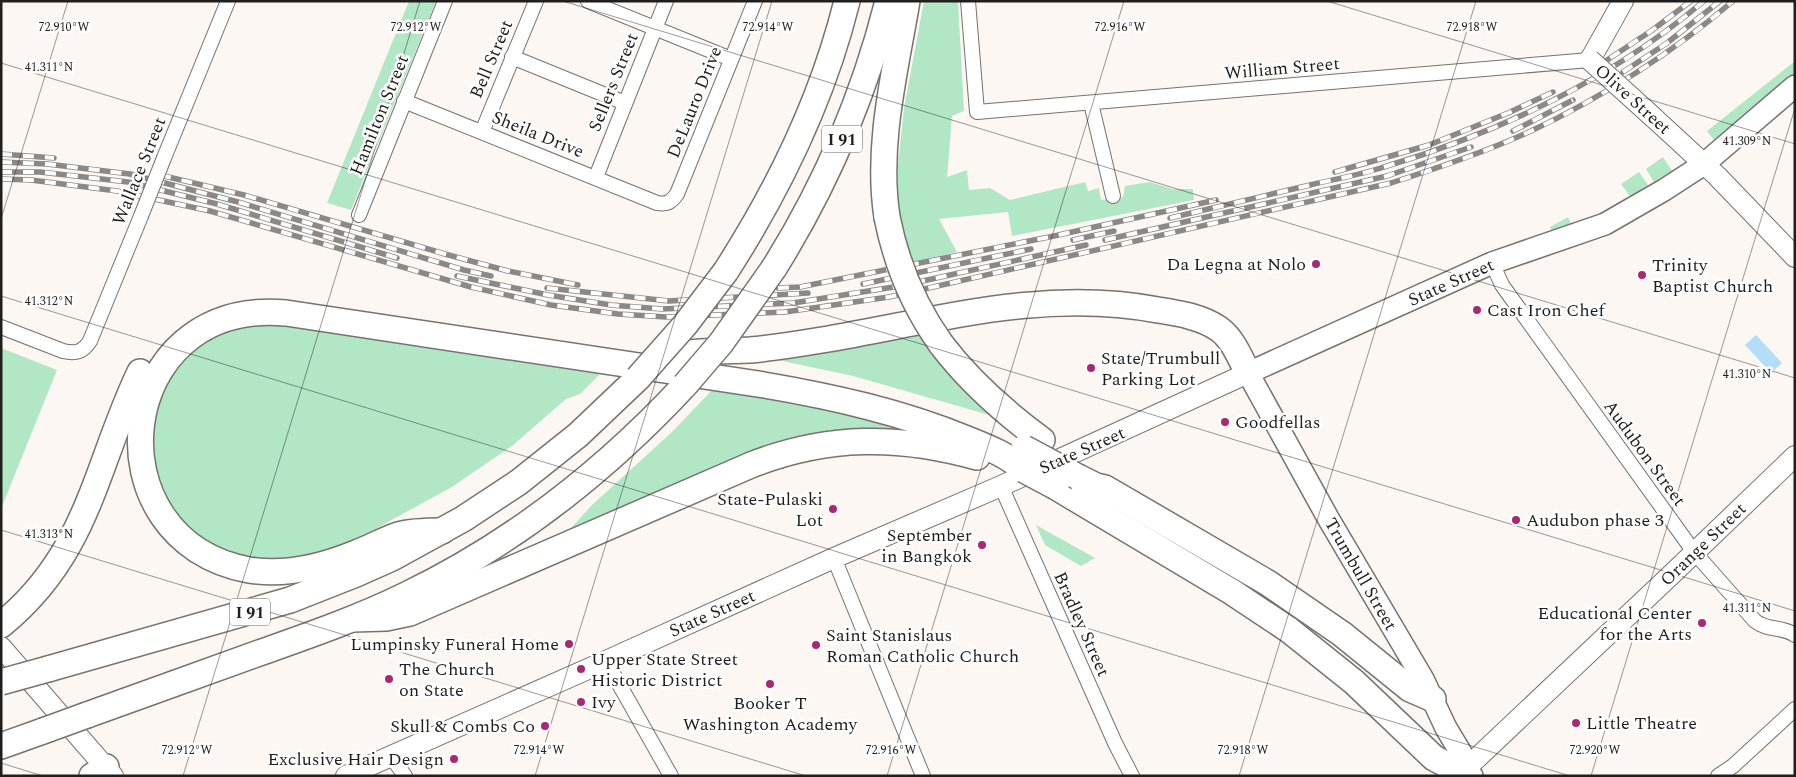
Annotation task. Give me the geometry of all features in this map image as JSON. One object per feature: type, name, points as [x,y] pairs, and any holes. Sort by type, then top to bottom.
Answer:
[{"type":"highway","name":"I 91","points":[[1,682],[256,610],[309,593],[383,562],[442,531],[495,498],[546,461],[607,409],[638,378],[686,325],[726,271],[763,212],[798,143],[830,62],[848,1]]},
{"type":"highway","name":"I 91","points":[[1,746],[353,619],[400,598],[445,575],[520,529],[561,499],[610,458],[641,430],[685,385],[721,344],[774,268],[808,211],[844,134],[862,88],[888,1]]},
{"type":"highway","points":[[907,1],[886,134],[884,187],[887,217],[894,248],[922,315],[941,344],[978,386],[1006,412],[1018,455]]},
{"type":"highway","points":[[5,622],[27,603],[44,583],[73,538],[89,504],[135,382],[148,358],[172,332],[195,315],[214,306],[251,297],[290,298],[827,380],[882,392],[941,411],[1018,455],[1056,487],[1232,592],[1289,630],[1354,682],[1434,758],[1465,774]]},
{"type":"highway","points":[[671,355],[752,350],[792,345],[1013,306],[1056,302],[1092,303],[1148,308],[1181,314],[1204,322],[1226,335],[1248,373]]},
{"type":"highway","points":[[442,531],[399,535],[337,561],[296,571],[250,570],[230,565],[210,556],[188,542],[170,524],[156,503],[146,482],[141,457],[140,430],[144,405],[153,381],[177,349],[201,330],[218,321],[236,315],[254,312],[274,312],[764,385],[885,410],[1091,479],[1268,583],[1342,634],[1410,689],[1432,699]]},
{"type":"highway","points":[[353,619],[386,618],[410,613],[750,465],[805,448],[855,441],[903,442],[950,450],[1018,455]]},
{"type":"main road","name":"Olive Street","points":[[1623,1],[1590,60],[1704,164],[1795,256]]},
{"type":"main road","name":"State Street","points":[[346,776],[606,662],[834,558],[1001,486],[1492,263],[1605,224],[1656,195],[1704,164],[1795,86]]},
{"type":"main road","name":"Trumbull Street","points":[[1248,373],[1328,518],[1423,679],[1446,728],[1461,754],[1465,774]]},
{"type":"main road","name":"Orange Street","points":[[1465,774],[1795,456]]},
{"type":"main road","points":[[1,647],[104,773]]},
{"type":"street","name":"Wallace Street","points":[[1,327],[63,352],[81,351],[90,341],[228,1]]},
{"type":"street","name":"Hamilton Street","points":[[359,214],[445,1]]},
{"type":"street","name":"Bell Street","points":[[482,132],[536,1]]},
{"type":"street","points":[[588,1],[731,59]]},
{"type":"street","name":"Sellers Street","points":[[596,177],[666,1]]},
{"type":"street","name":"DeLauro Drive","points":[[657,203],[671,202],[677,194],[755,1]]},
{"type":"street","name":"William Street","points":[[968,1],[977,112],[1590,60]]},
{"type":"street","points":[[512,57],[625,103]]},
{"type":"street","name":"Sheila Drive","points":[[404,101],[657,203]]},
{"type":"street","points":[[1091,103],[1113,196]]},
{"type":"street","name":"Audubon Street","points":[[1492,263],[1502,285],[1694,552],[1760,624],[1784,629],[1795,635]]},
{"type":"street","name":"Bradley Street","points":[[1001,486],[1096,701],[1132,776]]},
{"type":"street","points":[[834,558],[923,776]]},
{"type":"street","points":[[606,662],[671,776]]},
{"type":"street","points":[[1718,776],[1733,766],[1795,709]]},
{"type":"street","points":[[391,756],[405,776]]},
{"type":"green space","points":[[409,1],[436,1],[351,210],[327,203]]},
{"type":"green space","points":[[924,1],[958,1],[964,111],[952,116],[947,177],[967,170],[969,190],[990,188],[1010,200],[1085,182],[1088,191],[1099,188],[1101,200],[1123,197],[1125,186],[1150,182],[1173,189],[1193,189],[1194,200],[1012,236],[1008,212],[939,219],[957,252],[912,263],[898,215],[898,165],[904,108]]},
{"type":"green space","points":[[1795,61],[1795,76],[1717,144],[1707,131]]},
{"type":"green space","points":[[1663,157],[1672,171],[1654,182],[1646,169]]},
{"type":"green space","points":[[1639,172],[1648,185],[1630,196],[1621,184]]},
{"type":"green space","points":[[1568,217],[1571,224],[1552,232],[1550,227]]},
{"type":"green space","points":[[261,321],[601,373],[580,394],[566,399],[512,446],[452,487],[355,540],[320,554],[287,560],[250,559],[216,549],[188,528],[169,505],[155,473],[149,445],[166,377],[189,352],[211,337]]},
{"type":"green space","points":[[917,326],[993,416],[853,376],[773,359]]},
{"type":"green space","points":[[1,348],[57,370],[1,509]]},
{"type":"green space","points":[[715,387],[790,399],[909,430],[892,433],[593,524],[571,528],[592,505],[673,431]]},
{"type":"green space","points":[[1036,525],[1095,558],[1081,566],[1045,545]]},
{"type":"water","points":[[1756,335],[1782,363],[1771,373],[1745,345]]},
{"type":"railway","points":[[1592,70],[1651,31],[1691,1]]},
{"type":"railway","points":[[1170,218],[1366,172],[1427,153],[1512,120],[1592,79],[1631,55],[1704,1]]},
{"type":"railway","points":[[1623,72],[1667,43],[1720,1]]},
{"type":"railway","points":[[1,179],[31,180],[117,191],[210,211],[471,287],[551,305],[618,314],[666,317],[785,312],[889,297],[1391,183],[1497,146],[1584,104],[1662,56],[1733,1]]},
{"type":"railway","points":[[1335,172],[1429,145],[1508,113],[1553,92]]},
{"type":"railway","points":[[1513,131],[1573,100]]},
{"type":"railway","points":[[1105,240],[1387,176],[1471,147]]},
{"type":"railway","points":[[1,154],[54,158]]},
{"type":"railway","points":[[1,162],[47,164],[130,174],[238,202],[464,270],[491,276]]},
{"type":"railway","points":[[1,172],[40,172],[128,182],[217,204],[397,258]]},
{"type":"railway","points":[[160,175],[244,195],[508,271],[578,285]]},
{"type":"railway","points":[[778,288],[800,287],[1054,236],[1216,200]]},
{"type":"railway","points":[[1073,240],[1114,231]]},
{"type":"railway","points":[[457,276],[548,295],[611,305],[662,309],[793,303],[900,286],[1086,245]]},
{"type":"railway","points":[[863,284],[1031,249]]},
{"type":"railway","points":[[547,288],[669,301],[808,293]]},
{"type":"place","name":"Da Legna at Nolo","points":[[1316,264]]},
{"type":"place","name":"Trinity Baptist Church","points":[[1642,275]]},
{"type":"place","name":"Cast Iron Chef","points":[[1477,310]]},
{"type":"place","name":"State/Trumbull Parking Lot","points":[[1091,368]]},
{"type":"place","name":"Goodfellas","points":[[1225,422]]},
{"type":"place","name":"State-Pulaski Lot","points":[[833,509]]},
{"type":"place","name":"Audubon phase 3","points":[[1516,520]]},
{"type":"place","name":"September in Bangkok","points":[[982,545]]},
{"type":"place","name":"Educational Center for the Arts","points":[[1702,623]]},
{"type":"place","name":"Lumpinsky Funeral Home","points":[[569,644]]},
{"type":"place","name":"Saint Stanislaus Roman Catholic Church","points":[[816,645]]},
{"type":"place","name":"Upper State Street Historic District","points":[[581,669]]},
{"type":"place","name":"The Church on State","points":[[389,679]]},
{"type":"place","name":"Booker T Washington Academy","points":[[770,684]]},
{"type":"place","name":"Ivy","points":[[581,702]]},
{"type":"place","name":"Little Theatre","points":[[1576,723]]},
{"type":"place","name":"Skull & Combs Co","points":[[545,726]]},
{"type":"place","name":"Exclusive Hair Design","points":[[454,759]]}]
